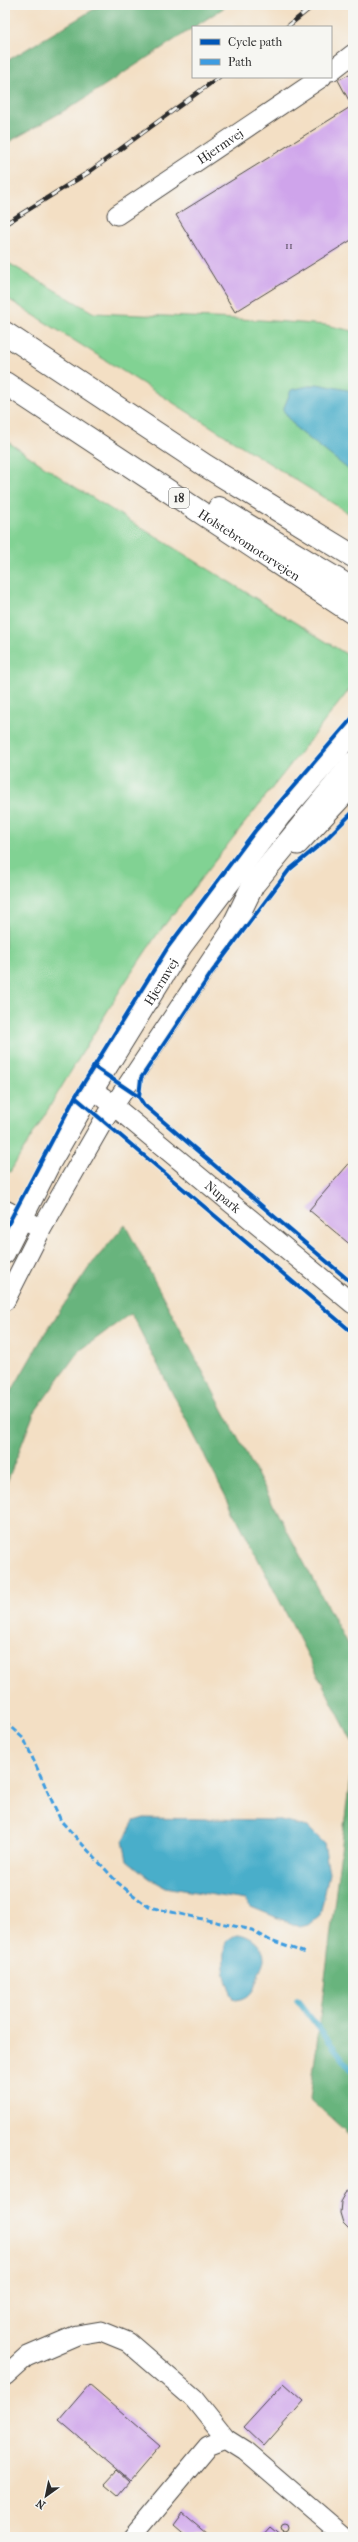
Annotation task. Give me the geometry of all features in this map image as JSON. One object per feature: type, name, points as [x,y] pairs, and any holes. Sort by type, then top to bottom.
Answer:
[{"type":"main road","points":[[5,333],[206,466],[353,556]]},
{"type":"main road","name":"Holstebromotorvejen","points":[[5,383],[353,613]]},
{"type":"main road","points":[[121,460],[156,473],[194,492],[353,589]]},
{"type":"main road","points":[[233,926],[253,885],[353,763]]},
{"type":"street","points":[[332,70],[353,54]]},
{"type":"street","name":"Hjermvej","points":[[117,215],[321,78]]},
{"type":"street","name":"Hjermvej","points":[[5,1254],[51,1163],[94,1089],[182,947],[282,816],[353,733]]},
{"type":"street","points":[[5,1301],[42,1228],[113,1105],[233,926],[294,849],[353,786]]},
{"type":"street","name":"Nupark","points":[[94,1089],[353,1304]]},
{"type":"street","points":[[5,1210],[42,1228]]},
{"type":"street","points":[[5,2376],[26,2357],[77,2336],[101,2332],[128,2342],[188,2394],[226,2439],[245,2451],[345,2537]]},
{"type":"street","points":[[132,2537],[208,2446],[226,2439]]},
{"type":"green space","points":[[101,5],[228,5],[196,26],[192,26],[192,28],[76,104],[5,144],[5,62]]},
{"type":"green space","points":[[5,261],[94,313],[260,320],[326,325],[353,331],[353,516],[5,297]]},
{"type":"green space","points":[[5,440],[75,487],[351,657],[353,685],[156,936],[122,987],[10,1172],[5,1170]]},
{"type":"green space","points":[[125,1225],[353,1655],[353,1743],[131,1313],[78,1352],[34,1413],[5,1487],[5,1408],[10,1394],[45,1333],[90,1266]]},
{"type":"green space","points":[[353,1754],[353,2138],[310,2099]]},
{"type":"water","points":[[317,384],[348,390],[353,393],[353,473],[297,429],[283,410],[291,390]]},
{"type":"water","points":[[144,1818],[276,1820],[308,1827],[324,1843],[329,1873],[320,1915],[308,1925],[300,1927],[251,1907],[245,1900],[165,1887],[149,1878],[127,1860],[123,1841],[134,1821]]},
{"type":"water","points":[[237,1934],[251,1938],[259,1945],[264,1954],[264,1959],[252,1992],[241,1999],[235,2000],[228,1987],[224,1972],[224,1948],[226,1941]]},
{"type":"building","points":[[353,72],[353,239],[235,312],[176,215],[352,106],[338,80]]},
{"type":"building","points":[[353,1159],[353,1247],[309,1210]]},
{"type":"building","points":[[353,2188],[353,2233],[343,2223],[340,2213],[341,2202],[346,2193]]},
{"type":"building","points":[[284,2383],[304,2401],[264,2446],[244,2427]]},
{"type":"building","points":[[89,2385],[160,2446],[130,2481],[59,2420]]},
{"type":"building","points":[[117,2471],[129,2482],[118,2495],[105,2484]]},
{"type":"building","points":[[182,2512],[207,2533],[203,2537],[188,2537],[173,2524]]},
{"type":"building","points":[[282,2524],[286,2524],[288,2528],[286,2532],[282,2532],[280,2530],[280,2526]]},
{"type":"building","points":[[270,2527],[282,2537],[261,2537]]},
{"type":"waterway","points":[[297,2000],[353,2072]]},
{"type":"railway","points":[[288,26],[314,5]]},
{"type":"railway","points":[[5,224],[89,172],[218,78]]},
{"type":"marked path","points":[[5,1722],[24,1739],[61,1821],[117,1882],[132,1894],[149,1907],[252,1930],[271,1941],[306,1953]]},
{"type":"cycle path","points":[[5,1230],[75,1097],[168,947],[255,831],[353,717]]},
{"type":"cycle path","points":[[353,812],[322,843],[289,870],[212,972],[141,1078],[139,1097],[144,1105],[353,1284]]},
{"type":"cycle path","points":[[93,1066],[139,1097]]},
{"type":"cycle path","points":[[75,1097],[353,1333]]}]
